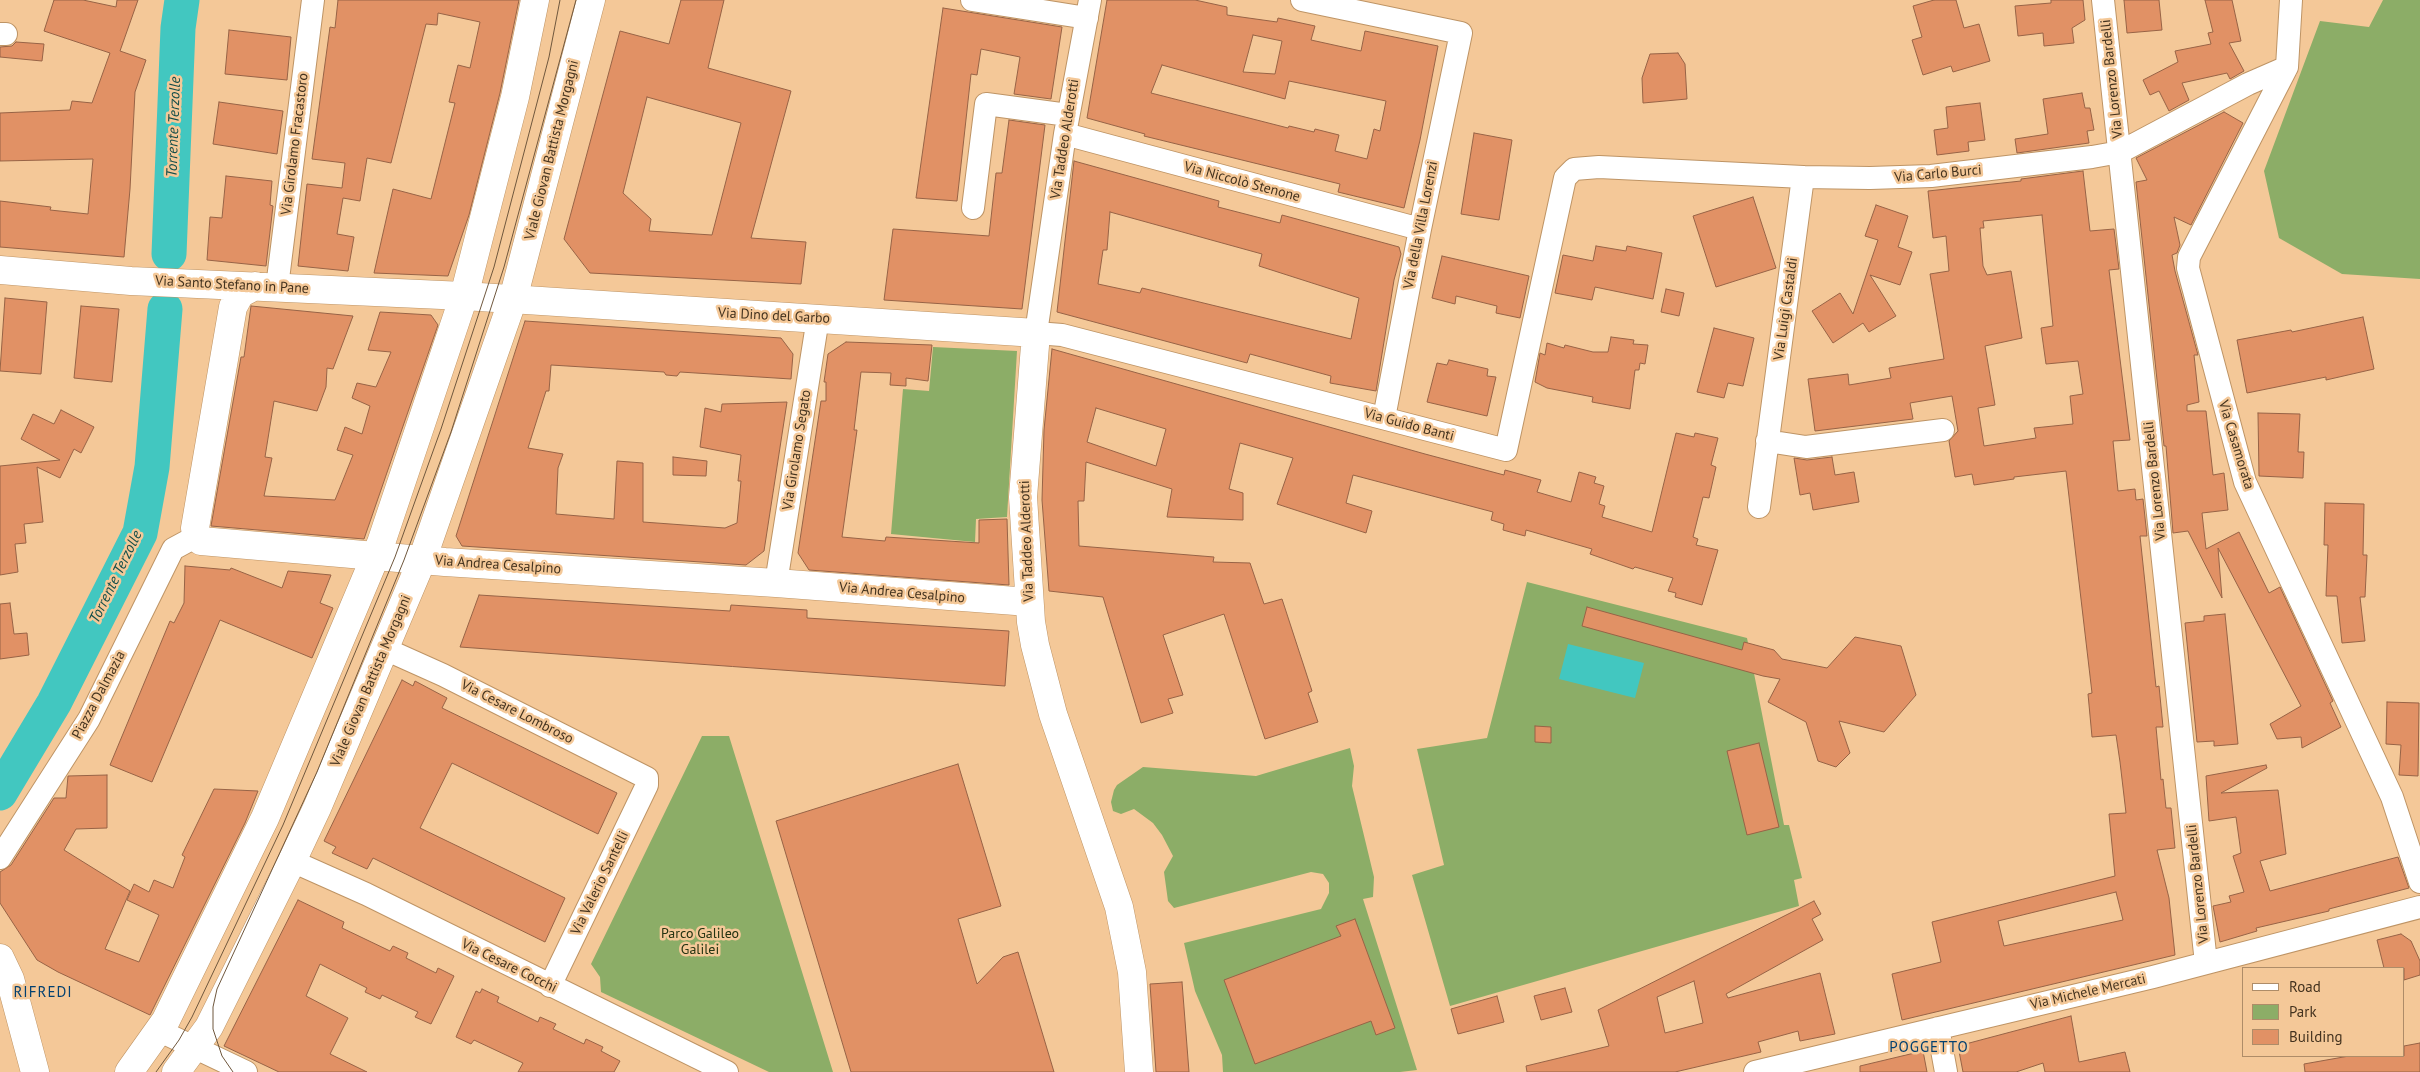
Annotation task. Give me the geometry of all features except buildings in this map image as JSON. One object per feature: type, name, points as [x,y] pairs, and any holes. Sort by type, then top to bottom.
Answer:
[{"type":"street","name":"Via Girolamo Fracastoro","points":[[266,287],[313,0]]},
{"type":"street","points":[[129,1072],[160,1031],[265,818],[376,556],[464,296],[514,97],[535,0]]},
{"type":"street","name":"Viale Giovan Battista Morgagni","points":[[195,1047],[210,1027],[292,861],[422,560],[513,299],[591,0]]},
{"type":"street","points":[[972,0],[1088,9]]},
{"type":"street","name":"Via della Villa Lorenzi","points":[[1302,0],[1461,33],[1420,229],[1384,418]]},
{"type":"street","name":"Via Lorenzo Bardelli","points":[[2103,0],[2206,963]]},
{"type":"street","name":"Via Casamorata","points":[[2291,0],[2286,67],[2190,257],[2188,268],[2246,482],[2392,797],[2420,882]]},
{"type":"street","name":"Via Taddeo Alderotti","points":[[1088,9],[1067,124],[1036,332],[1023,497],[1029,602],[1035,645],[1054,714],[1119,907],[1132,972],[1138,1072]]},
{"type":"street","name":"Via Carlo Burci","points":[[1568,172],[1580,168],[1598,167],[1804,177],[1930,176],[2059,162],[2120,152],[2248,84],[2286,67]]},
{"type":"street","name":"Via Niccolò Stenone","points":[[973,208],[986,104],[1067,124],[1420,229]]},
{"type":"street","name":"Via Guido Banti","points":[[1036,332],[1062,335],[1506,450],[1565,178],[1568,172]]},
{"type":"street","name":"Via Luigi Castaldi","points":[[1759,506],[1804,177]]},
{"type":"street","name":"Via Santo Stefano in Pane","points":[[0,270],[138,281],[464,296]]},
{"type":"street","points":[[202,284],[218,288],[228,296],[232,312]]},
{"type":"street","points":[[197,536],[195,528],[232,312],[240,294],[266,287]]},
{"type":"street","points":[[464,296],[513,299]]},
{"type":"street","name":"Via Dino del Garbo","points":[[513,299],[1036,332]]},
{"type":"street","name":"Via Girolamo Segato","points":[[776,583],[818,318]]},
{"type":"street","points":[[1768,441],[1806,447],[1943,430]]},
{"type":"street","name":"Via Andrea Cesalpino","points":[[197,536],[201,541],[209,543],[422,560],[1029,602]]},
{"type":"street","name":"Piazza Dalmazia","points":[[0,858],[89,719],[173,549],[197,536]]},
{"type":"street","name":"Via Cesare Lombroso","points":[[385,648],[462,684],[647,778]]},
{"type":"street","name":"Via Valerio Santelli","points":[[550,986],[647,785],[647,778]]},
{"type":"street","name":"Via Cesare Cocchi","points":[[292,861],[366,894],[726,1072]]},
{"type":"street","name":"Via Michele Mercati","points":[[1756,1072],[2206,963],[2420,907]]},
{"type":"street","points":[[0,958],[10,979],[26,1032],[35,1072]]},
{"type":"street","points":[[1938,1028],[1946,1072]]},
{"type":"street","points":[[160,1031],[246,1072]]},
{"type":"street","points":[[26,1032],[49,1072]]},
{"type":"street","points":[[176,1072],[195,1047]]},
{"type":"green space","points":[[2383,0],[2420,0],[2420,279],[2342,274],[2279,238],[2264,171],[2320,21],[2369,27]]},
{"type":"green space","points":[[933,347],[1017,351],[1007,517],[976,519],[975,542],[891,534],[903,389],[929,391]]},
{"type":"green space","points":[[1527,582],[1747,638],[1784,825],[1789,825],[1802,878],[1794,880],[1799,906],[1450,1006],[1412,875],[1444,865],[1417,749],[1487,738]]},
{"type":"green space","name":"Parco Galileo Galilei","points":[[702,736],[729,736],[833,1072],[769,1072],[601,992],[600,977],[591,964]]},
{"type":"green space","points":[[1350,748],[1354,766],[1352,786],[1374,877],[1373,897],[1363,899],[1417,1070],[1400,1072],[1223,1072],[1222,1055],[1195,991],[1184,943],[1321,909],[1329,893],[1329,883],[1323,874],[1311,872],[1174,908],[1168,901],[1164,872],[1173,856],[1153,823],[1134,809],[1121,814],[1113,811],[1111,802],[1114,790],[1117,785],[1143,767],[1256,776]]},
{"type":"water","points":[[1568,644],[1644,663],[1635,698],[1559,679]]},
{"type":"waterway","name":"Torrente Terzolle","points":[[169,254],[178,28],[182,0]]},
{"type":"waterway","name":"Torrente Terzolle","points":[[0,793],[54,703],[140,533],[152,467],[165,309]]},
{"type":"tram line","points":[[156,1072],[179,1040],[192,1017],[283,825],[395,557],[441,429],[494,267],[549,57],[560,0]]},
{"type":"tram line","points":[[233,1072],[222,1056],[213,1029],[213,1007],[217,989],[317,772],[404,560],[451,432],[504,267],[576,0]]},
{"type":"district","name":"RIFREDI","points":[[43,993]]},
{"type":"district","name":"POGGETTO","points":[[1929,1048]]}]
